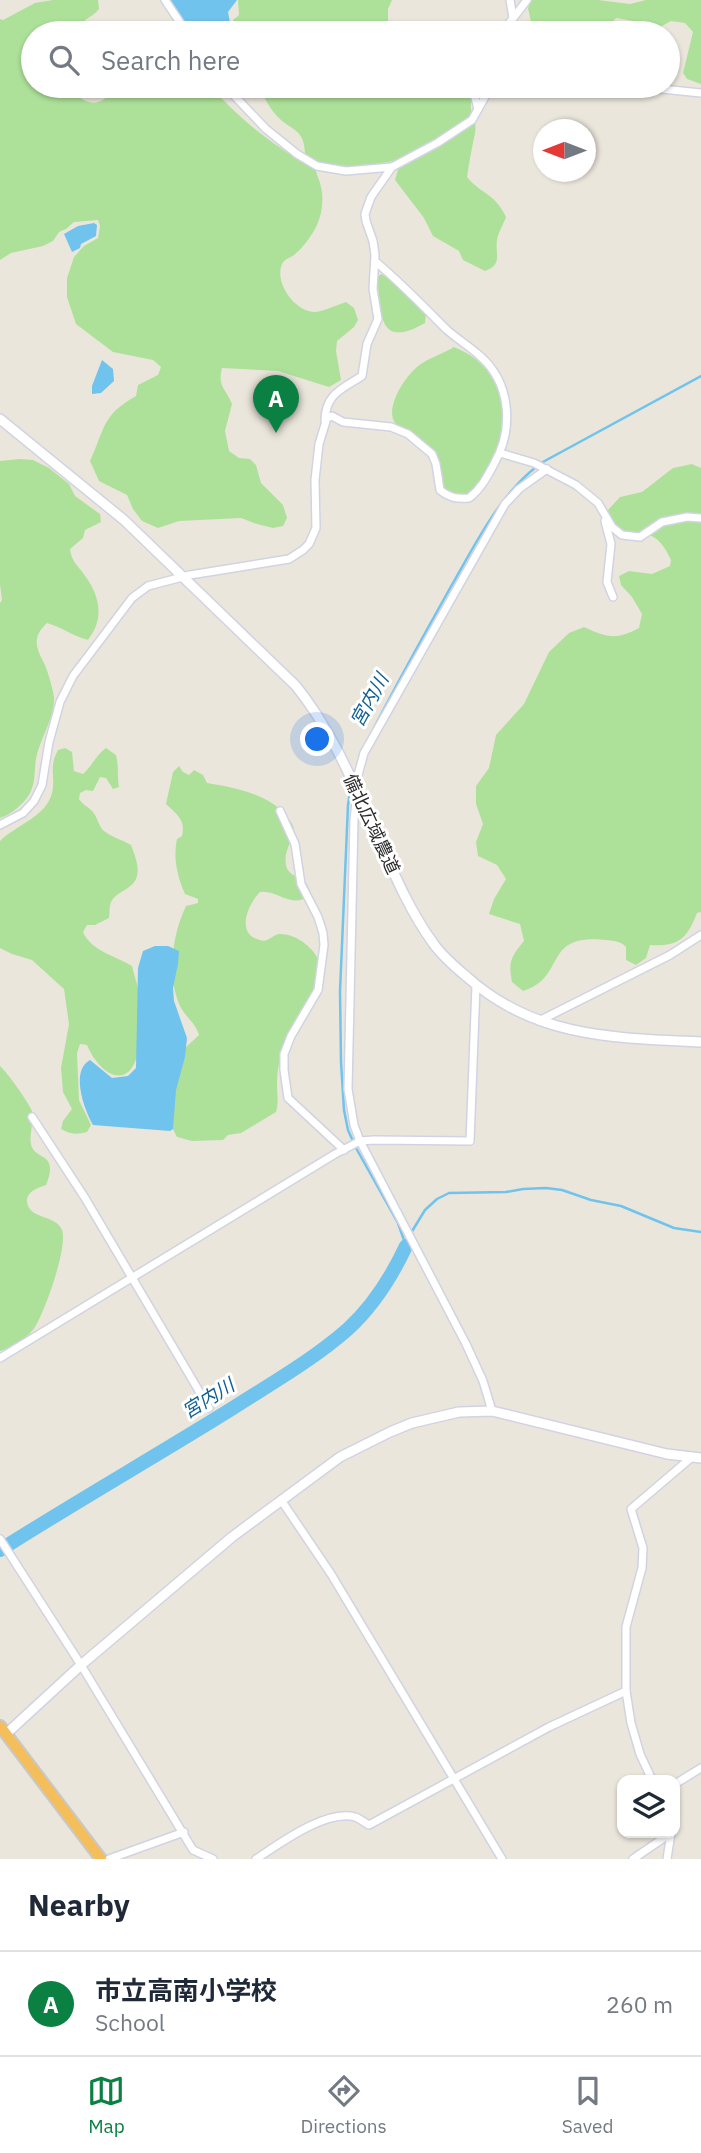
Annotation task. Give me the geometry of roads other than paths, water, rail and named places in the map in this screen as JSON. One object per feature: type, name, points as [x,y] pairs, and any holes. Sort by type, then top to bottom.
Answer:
[{"type":"highway","points":[[2,1733],[101,1859]]},
{"type":"street","points":[[165,0],[179,21]]},
{"type":"street","points":[[510,0],[513,18]]},
{"type":"street","points":[[511,21],[527,0]]},
{"type":"street","points":[[680,91],[701,93]]},
{"type":"street","points":[[237,98],[278,140],[317,166],[346,171],[391,167],[437,143],[472,120],[485,98]]},
{"type":"street","points":[[475,98],[478,110]]},
{"type":"street","points":[[0,825],[23,813],[34,801],[42,785],[49,742],[60,702],[73,676],[132,597],[148,586],[184,577],[289,559],[303,551],[312,538],[316,528],[315,480],[319,444],[327,405],[342,388],[359,379],[363,373],[367,345],[378,319],[373,276],[376,262],[365,214],[371,197],[391,167]]},
{"type":"street","points":[[325,421],[332,416],[347,423],[391,427],[408,434],[432,454],[440,490],[456,499],[469,498],[476,492],[500,453],[506,429],[506,399],[493,371],[481,356],[460,342],[376,262]]},
{"type":"street","name":"備北広域農道","points":[[0,419],[124,520],[296,686],[321,720],[348,770],[413,911],[434,944],[476,986],[500,1002],[538,1021],[592,1035],[701,1042]]},
{"type":"street","points":[[500,453],[542,467],[598,503],[604,511],[611,544],[607,582],[613,597]]},
{"type":"street","points":[[358,775],[364,753],[505,504],[542,467]]},
{"type":"street","points":[[605,516],[617,533],[640,537],[662,522],[687,517],[701,518]]},
{"type":"street","points":[[356,788],[348,1063],[350,1109],[360,1141],[466,1344],[483,1381],[492,1410]]},
{"type":"street","points":[[280,811],[295,844],[300,884],[318,917],[324,945],[318,990],[291,1036],[284,1054],[288,1098],[344,1150]]},
{"type":"street","points":[[538,1021],[670,956],[701,935]]},
{"type":"street","points":[[0,1358],[360,1141],[470,1141],[476,986]]},
{"type":"street","points":[[33,1116],[85,1198],[209,1408]]},
{"type":"street","points":[[2,1733],[232,1537],[341,1457],[412,1423],[459,1412],[492,1410],[667,1454],[697,1458]]},
{"type":"street","points":[[650,1775],[631,1723],[626,1691],[626,1627],[642,1568],[643,1549],[631,1508],[697,1458]]},
{"type":"street","points":[[281,1500],[331,1574],[502,1859]]},
{"type":"street","points":[[0,1539],[81,1665],[193,1850],[214,1859]]},
{"type":"street","points":[[256,1859],[302,1830],[334,1817],[355,1816],[369,1825],[549,1727],[626,1691]]},
{"type":"street","points":[[680,1781],[701,1768]]},
{"type":"street","points":[[109,1859],[184,1832]]},
{"type":"street","points":[[633,1859],[664,1838]]},
{"type":"street","points":[[667,1859],[670,1838]]},
{"type":"water","points":[[170,0],[237,0],[228,12],[230,21],[183,21]]},
{"type":"water","points":[[94,223],[97,225],[96,236],[72,252],[64,234],[78,226]]},
{"type":"water","points":[[102,360],[113,369],[114,381],[101,393],[92,394],[92,386]]},
{"type":"water","points":[[155,946],[168,946],[179,951],[173,988],[174,1001],[187,1038],[176,1090],[173,1129],[170,1131],[93,1125],[83,1100],[81,1073],[90,1060],[112,1078],[128,1076],[136,1068],[138,968],[143,951]]},
{"type":"waterway","name":"宮内川","points":[[541,463],[701,376]]},
{"type":"waterway","name":"宮内川","points":[[374,728],[487,524],[509,493],[536,467]]},
{"type":"waterway","name":"宮内川","points":[[351,786],[340,991],[344,1110],[348,1130],[356,1148],[398,1223],[406,1246]]},
{"type":"waterway","name":"宮内川","points":[[411,1233],[425,1210],[449,1193],[546,1188],[621,1206],[674,1228],[701,1232]]},
{"type":"waterway","name":"宮内川","points":[[0,1550],[233,1408],[321,1350],[366,1311],[406,1246]]},
{"type":"place","name":"市立高南小学校","points":[[276,433]]}]
